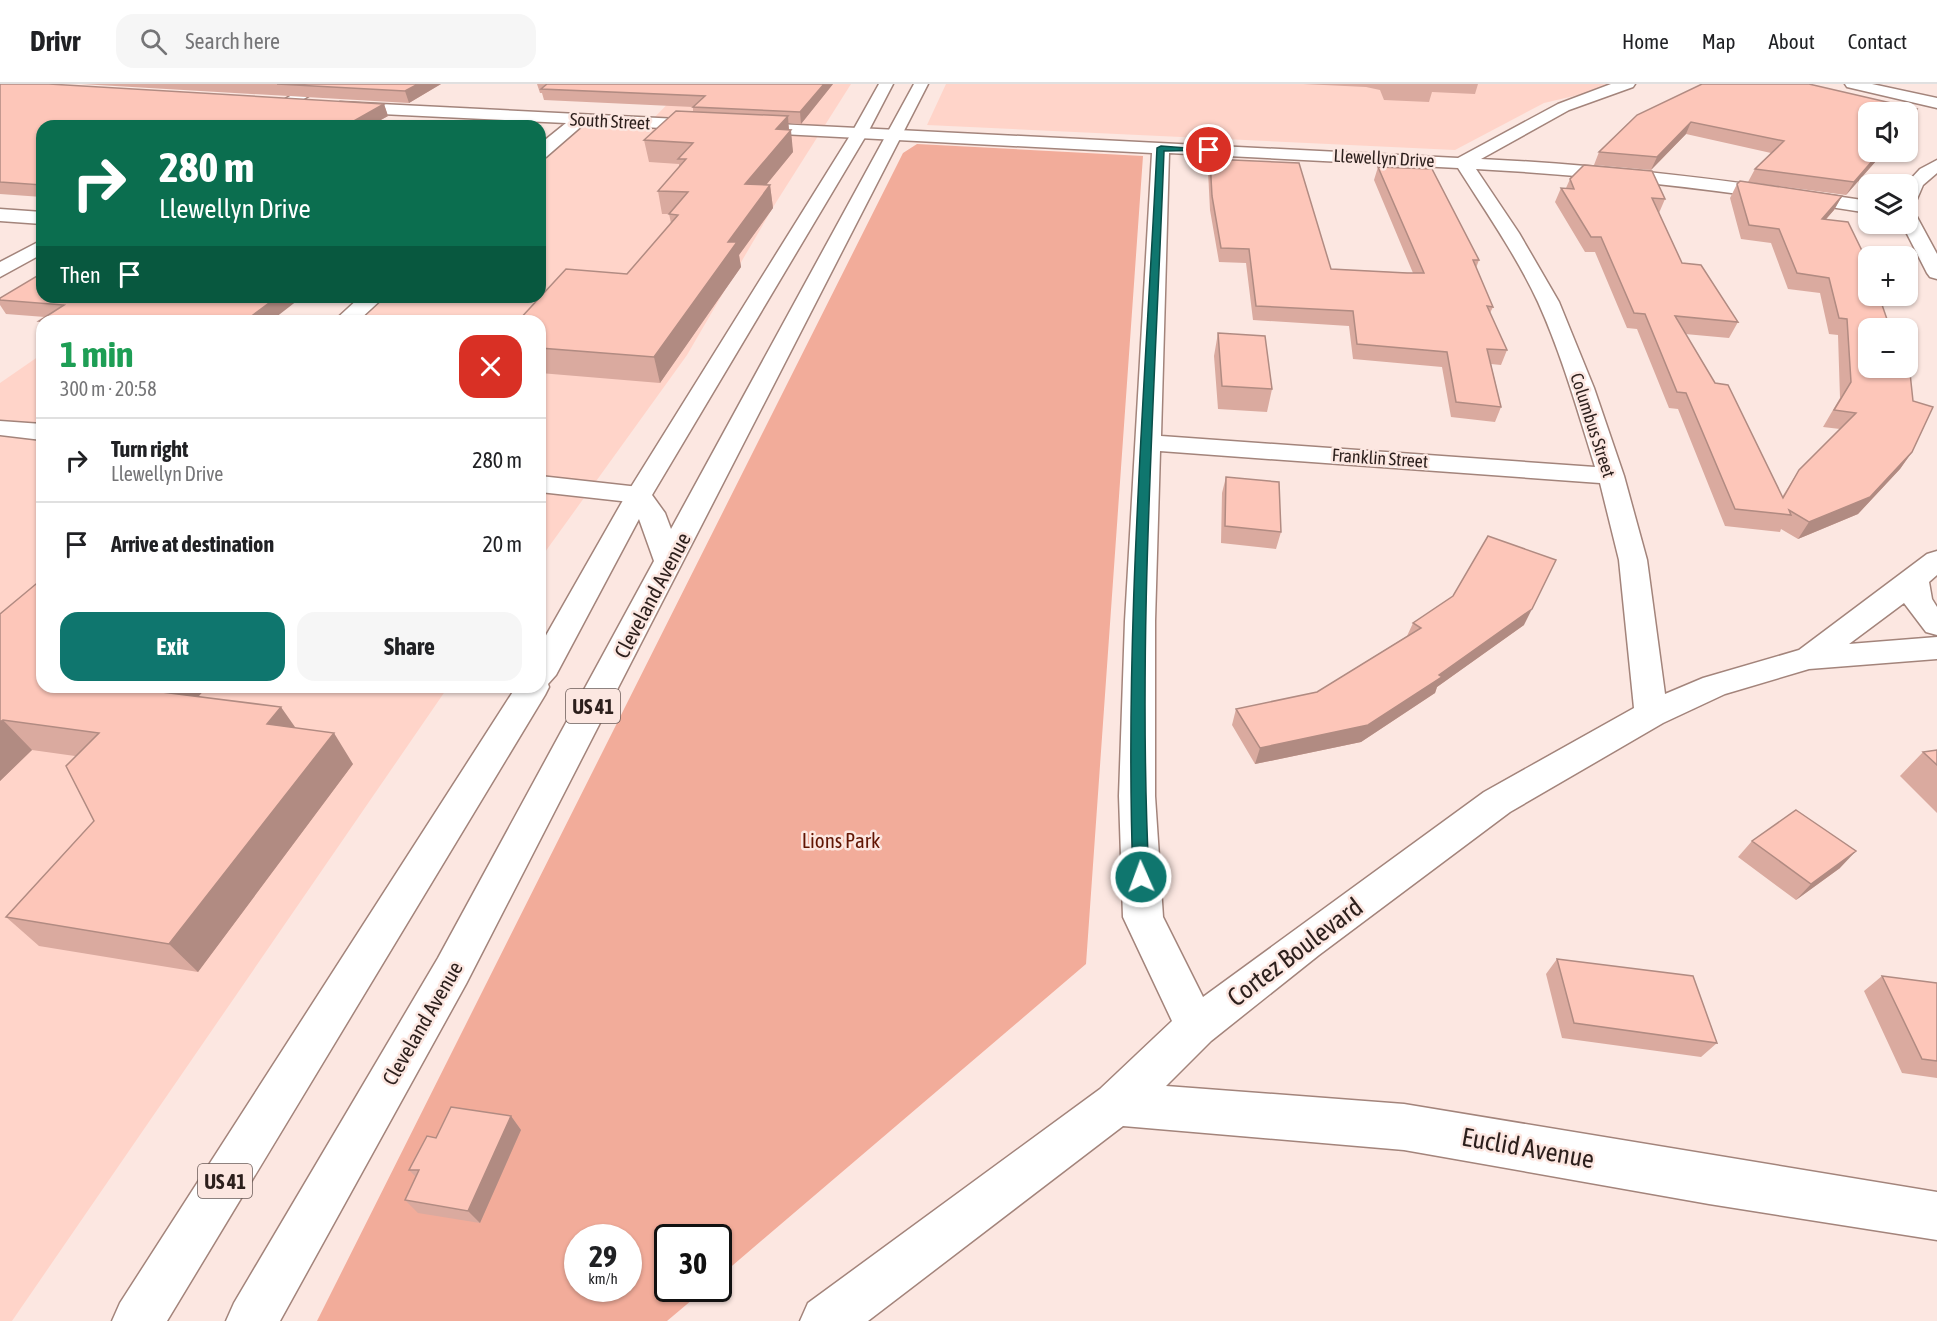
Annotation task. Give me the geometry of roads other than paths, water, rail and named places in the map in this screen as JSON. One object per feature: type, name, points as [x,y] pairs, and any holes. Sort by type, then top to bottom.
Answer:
[{"type":"street","points":[[259,120],[321,84]]},
{"type":"street","name":"US 41","points":[[546,664],[639,495],[859,134],[886,84]]},
{"type":"street","name":"Cleveland Avenue","points":[[252,1321],[453,970],[921,84]]},
{"type":"street","points":[[1463,162],[1564,105],[1584,96],[1628,84]]},
{"type":"street","points":[[1852,84],[1937,103]]},
{"type":"street","name":"South Street","points":[[258,102],[896,135]]},
{"type":"street","points":[[546,148],[579,120]]},
{"type":"street","name":"Llewellyn Drive","points":[[896,135],[1463,162],[1648,175],[1858,205]]},
{"type":"street","points":[[1161,148],[1140,621],[1137,784],[1143,917],[1196,1027]]},
{"type":"street","name":"Columbus Street","points":[[1463,162],[1509,233],[1548,302],[1582,388],[1611,476],[1634,560],[1651,714]]},
{"type":"street","points":[[1918,178],[1937,165]]},
{"type":"street","points":[[0,215],[36,218]]},
{"type":"street","points":[[1918,226],[1937,273]]},
{"type":"street","points":[[0,271],[36,250]]},
{"type":"street","points":[[352,315],[366,303]]},
{"type":"street","points":[[0,428],[36,431]]},
{"type":"street","name":"Franklin Street","points":[[1149,443],[1611,476]]},
{"type":"street","points":[[546,485],[639,495],[651,513],[669,562]]},
{"type":"street","name":"Cortez Boulevard","points":[[1809,658],[1926,569]]},
{"type":"street","name":"Cortez Boulevard","points":[[1926,569],[1914,596],[1923,612],[1937,625]]},
{"type":"street","name":"Cortez Boulevard","points":[[826,1321],[1116,1104],[1196,1027],[1305,943],[1497,802],[1651,714],[1714,687],[1766,669],[1809,658],[1937,648]]},
{"type":"street","name":"US 41","points":[[138,1321],[529,693]]},
{"type":"street","name":"Euclid Avenue","points":[[1116,1104],[1404,1127],[1697,1178],[1937,1216]]},
{"type":"park label","name":"Lions Park","points":[[841,840]]}]
